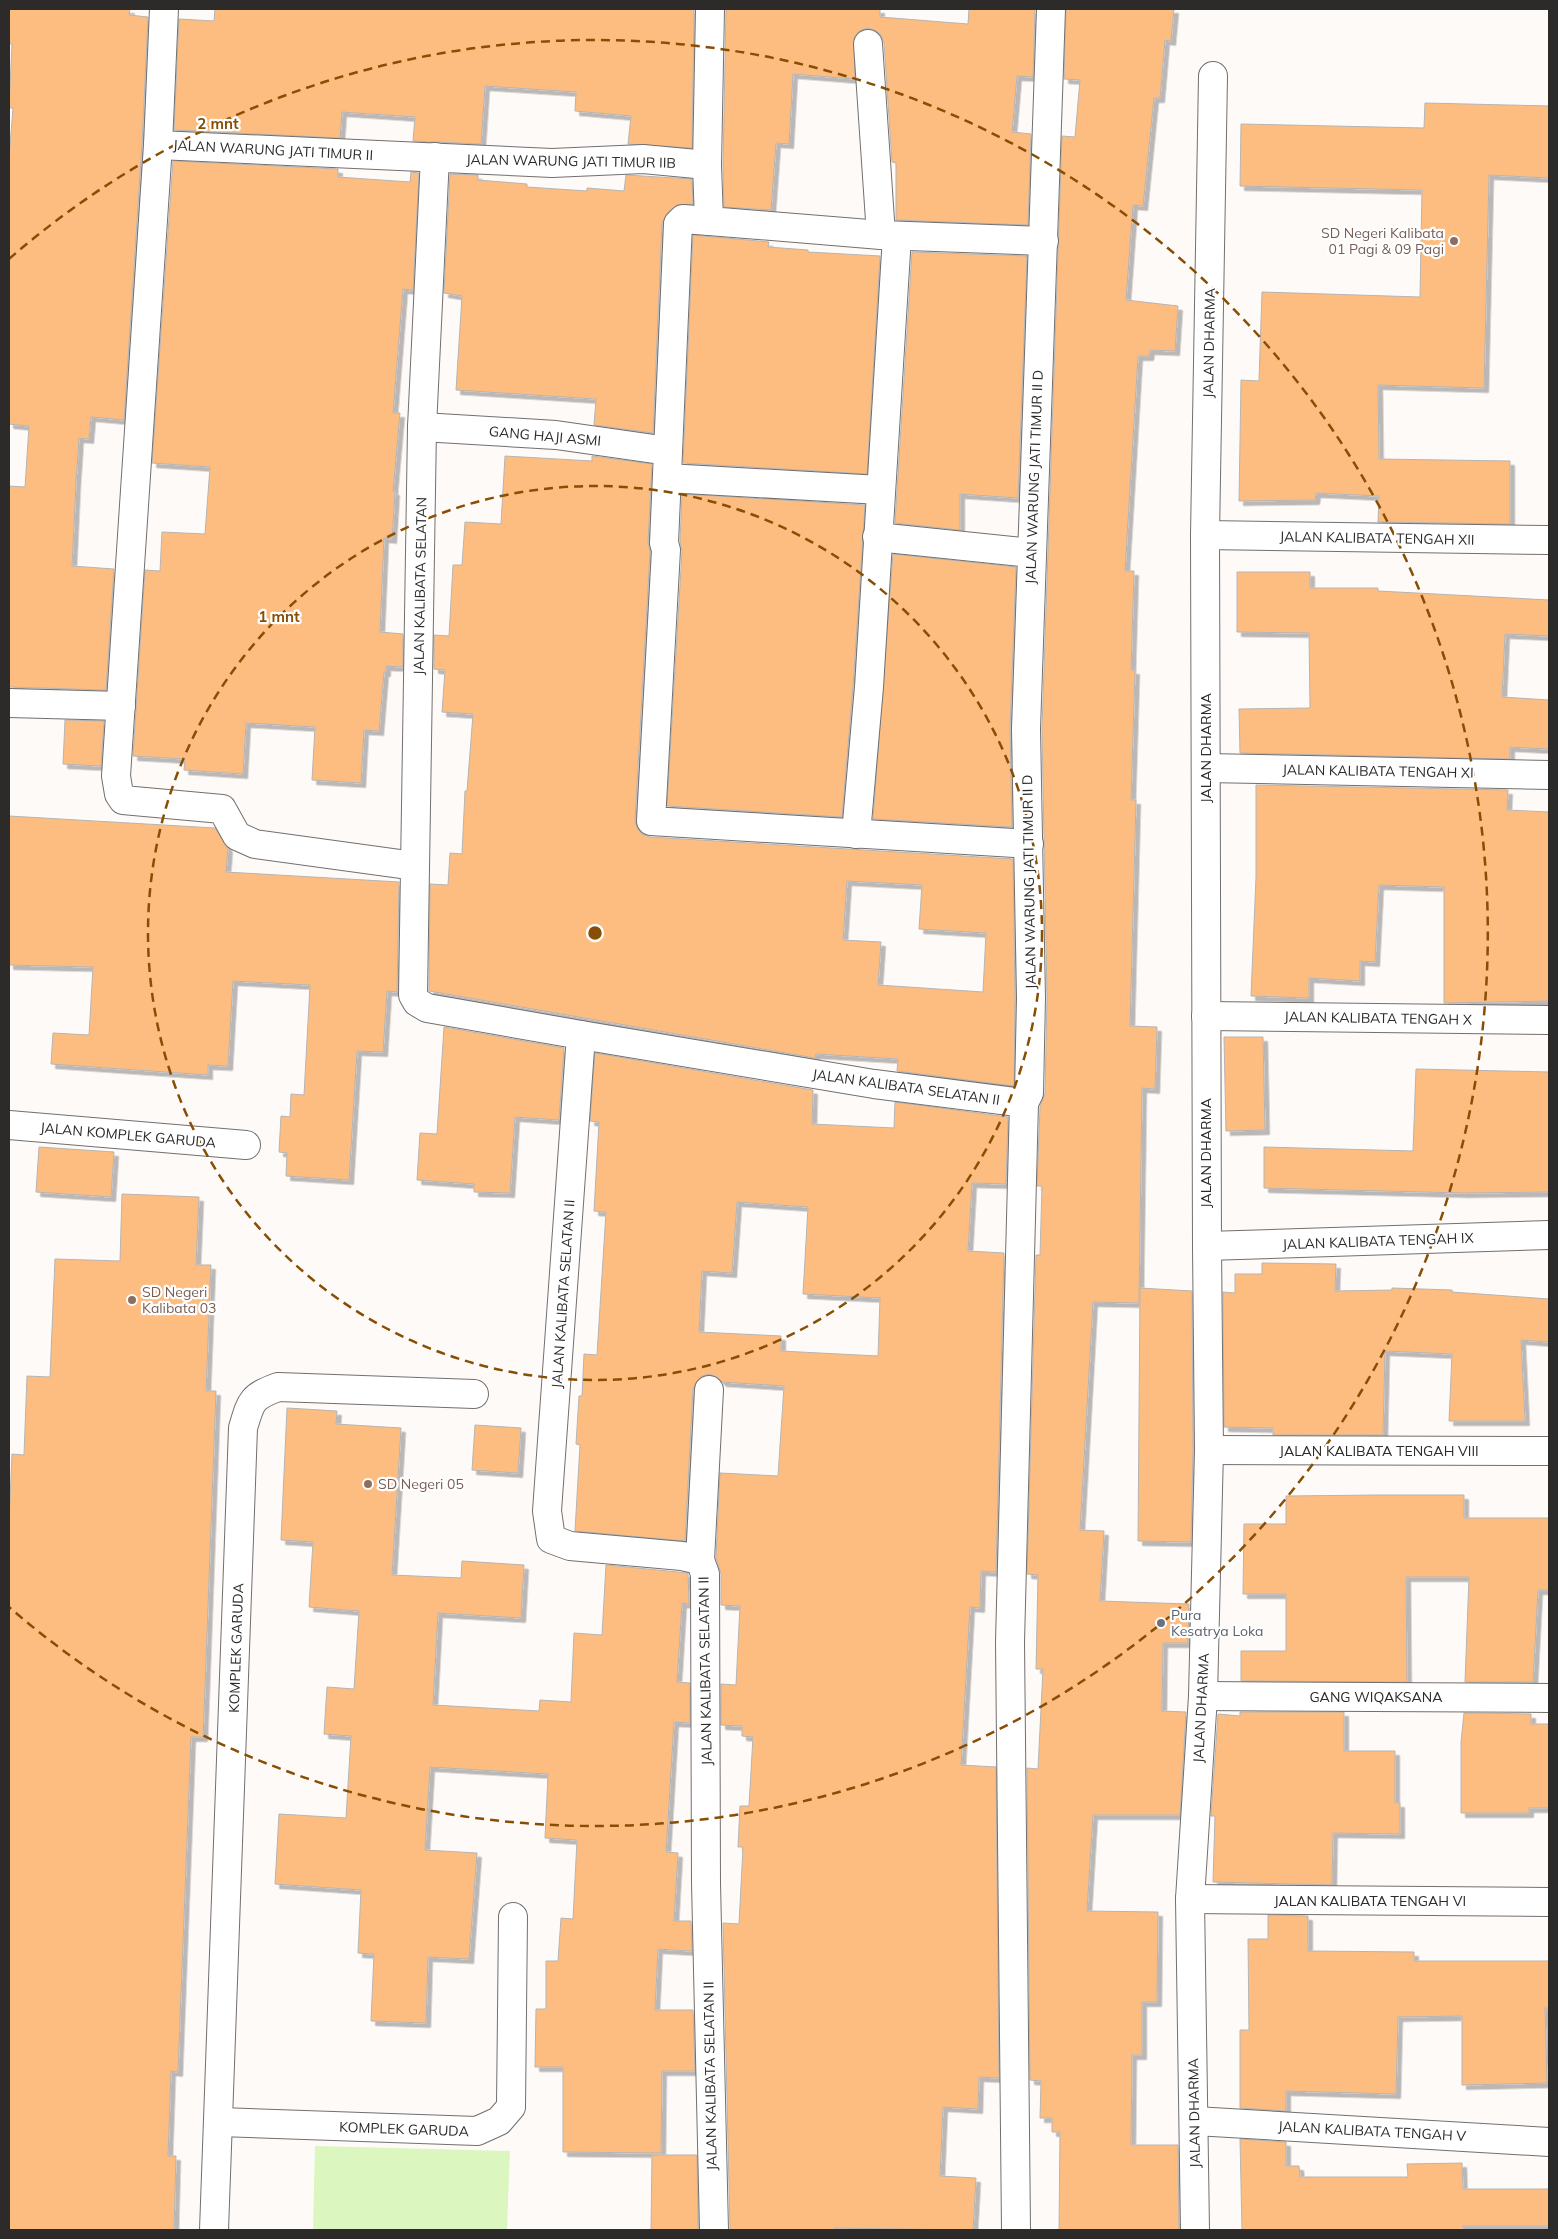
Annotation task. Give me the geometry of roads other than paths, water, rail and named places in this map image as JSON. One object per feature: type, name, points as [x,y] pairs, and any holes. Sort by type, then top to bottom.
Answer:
[{"type":"street","name":"JALAN WARUNG JATI TIMUR II","points":[[164,9],[158,145],[435,157]]},
{"type":"street","points":[[709,221],[707,165],[710,9]]},
{"type":"street","name":"JALAN WARUNG JATI TIMUR II D","points":[[1016,2230],[1010,1642],[1024,1103],[1029,1093],[1031,1017],[1026,729],[1051,9]]},
{"type":"street","points":[[856,834],[869,687],[880,490],[889,235],[868,44]]},
{"type":"street","name":"JALAN DHARMA","points":[[1195,2230],[1195,2121],[1190,1899],[1203,1696],[1209,1450],[1206,1016],[1206,535],[1213,76]]},
{"type":"street","points":[[158,145],[116,776],[119,794],[123,800],[222,809],[237,836],[255,844],[415,866]]},
{"type":"street","name":"JALAN WARUNG JATI TIMUR IIB","points":[[435,157],[552,163],[643,160],[707,165]]},
{"type":"street","name":"JALAN KALIBATA SELATAN","points":[[427,1008],[418,1002],[413,995],[422,428],[435,157]]},
{"type":"street","points":[[1029,844],[651,821],[666,550],[667,478],[678,224],[683,219],[889,235],[1044,242]]},
{"type":"street","name":"GANG HAJI ASMI","points":[[422,428],[556,435],[668,451]]},
{"type":"street","points":[[667,478],[880,490]]},
{"type":"street","name":"JALAN KALIBATA TENGAH XII","points":[[1206,535],[1549,540]]},
{"type":"street","points":[[877,537],[1031,553]]},
{"type":"street","points":[[9,703],[121,706]]},
{"type":"street","name":"JALAN KALIBATA TENGAH XI","points":[[1206,768],[1549,775]]},
{"type":"street","name":"JALAN KALIBATA SELATAN II","points":[[427,1008],[874,1084],[1024,1103]]},
{"type":"street","name":"JALAN KALIBATA TENGAH X","points":[[1206,1016],[1549,1020]]},
{"type":"street","name":"JALAN KALIBATA SELATAN II","points":[[581,1035],[547,1511],[551,1539],[570,1546],[682,1556],[700,1560],[705,1574],[706,1883],[714,2230]]},
{"type":"street","name":"JALAN KOMPLEK GARUDA","points":[[9,1125],[246,1145]]},
{"type":"street","name":"JALAN KALIBATA TENGAH IX","points":[[1207,1246],[1549,1236]]},
{"type":"street","name":"KOMPLEK GARUDA","points":[[214,2230],[243,1428],[249,1408],[258,1394],[278,1387],[474,1394]]},
{"type":"street","points":[[700,1560],[708,1390]]},
{"type":"street","name":"JALAN KALIBATA TENGAH VIII","points":[[1209,1450],[1549,1451]]},
{"type":"street","name":"GANG WIQAKSANA","points":[[1203,1696],[1549,1698]]},
{"type":"street","name":"JALAN KALIBATA TENGAH VI","points":[[1190,1899],[1549,1902]]},
{"type":"street","name":"KOMPLEK GARUDA","points":[[219,2122],[477,2131],[500,2121],[510,2107],[513,1917]]},
{"type":"street","name":"JALAN KALIBATA TENGAH V","points":[[1195,2121],[1549,2142]]},
{"type":"place","name":"SD Negeri Kalibata 01 Pagi & 09 Pagi","points":[[1454,241]]},
{"type":"place","name":"SD Negeri Kalibata 03","points":[[132,1300]]},
{"type":"place","name":"SD Negeri 05","points":[[368,1484]]},
{"type":"place","name":"Pura Kesatrya Loka","points":[[1161,1623]]}]
